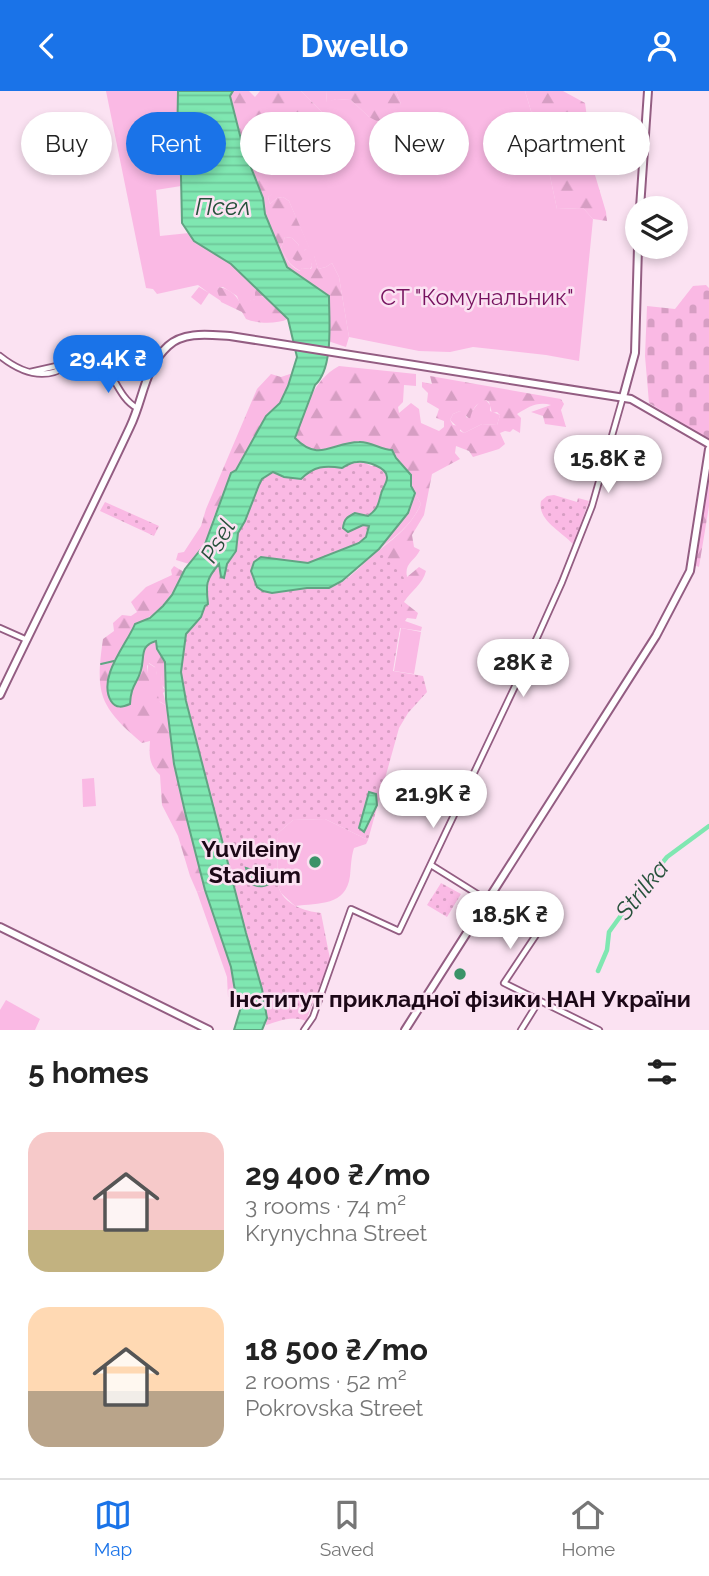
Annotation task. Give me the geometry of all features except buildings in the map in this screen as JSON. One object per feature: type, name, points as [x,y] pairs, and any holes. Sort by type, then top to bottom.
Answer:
[{"type":"main road","points":[[641,196],[648,91]]},
{"type":"main road","points":[[623,397],[635,353],[638,259]]},
{"type":"main road","points":[[0,695],[117,456],[153,364],[176,340],[208,334],[279,343],[623,397],[631,399],[709,447],[689,573],[656,636],[405,1030]]},
{"type":"main road","points":[[0,927],[209,1030]]},
{"type":"street","points":[[0,356],[16,368],[30,372],[70,363],[90,354],[100,360],[127,401],[137,408]]},
{"type":"street","points":[[304,1030],[313,1017],[351,909],[399,931],[519,680],[566,572],[592,506],[623,397]]},
{"type":"street","points":[[0,628],[27,640]]},
{"type":"street","points":[[431,865],[538,932],[504,983],[600,1030]]},
{"type":"street","points":[[521,1030],[540,1001]]},
{"type":"street","points":[[580,1030],[585,1023]]},
{"type":"green space","points":[[106,91],[178,91],[178,112],[126,112],[126,175],[180,175],[181,186],[156,190],[160,236],[189,233],[194,241],[231,264],[255,286],[256,299],[240,304],[237,296],[223,287],[217,287],[221,301],[198,285],[157,294],[153,289],[146,288]]},
{"type":"green space","points":[[233,91],[249,91],[255,97],[260,91],[301,91],[322,112],[240,112],[240,133],[230,96]]},
{"type":"green space","name":"СТ \"Комунальник\"","points":[[301,91],[327,91],[326,102],[336,99],[351,100],[369,117],[369,175],[469,175],[469,112],[381,112],[401,104],[396,91],[525,91],[532,112],[483,112],[483,175],[550,175],[557,209],[583,208],[593,219],[579,361],[473,347],[450,352],[419,351],[349,337],[339,277],[332,263],[318,269],[314,256],[310,255],[312,266],[310,269],[302,268],[301,271],[289,262],[281,248],[285,237],[292,238],[299,245],[294,255],[309,248],[289,201],[283,197],[270,204],[268,197],[278,189],[275,175],[355,175],[355,112],[322,112]]},
{"type":"green space","points":[[327,91],[396,91],[401,104],[396,112],[369,112],[369,117],[351,100],[336,99],[326,103]]},
{"type":"green space","points":[[525,91],[563,91],[585,103],[586,112],[532,112]]},
{"type":"green space","points":[[255,175],[259,175],[261,179],[268,175],[280,175],[284,187],[268,197],[270,204],[283,197],[289,201],[310,249],[304,250],[304,257],[299,263],[290,257],[299,245],[292,238],[285,237],[281,248],[288,262],[300,271],[302,268],[311,269],[309,255],[314,255],[318,269],[332,263],[339,277],[349,337],[346,347],[328,341],[329,296],[287,268],[265,214],[263,198]]},
{"type":"green space","points":[[550,175],[595,175],[607,221],[593,219],[583,208],[557,209]]},
{"type":"green space","points":[[706,285],[709,288],[709,439],[649,403],[645,356],[647,306],[675,309],[693,286]]},
{"type":"green space","points":[[255,286],[288,319],[267,323],[246,319],[242,312],[221,302],[216,287],[231,292],[240,303],[255,299]]},
{"type":"green space","points":[[199,287],[209,293],[201,305],[191,297]]},
{"type":"green space","points":[[339,366],[416,374],[416,386],[404,385],[399,413],[411,403],[419,409],[421,423],[439,431],[444,427],[444,421],[436,418],[439,409],[427,402],[428,393],[422,387],[422,382],[432,384],[430,376],[561,399],[564,404],[561,410],[566,427],[545,424],[543,416],[531,412],[551,405],[533,405],[517,414],[521,418],[520,433],[513,429],[500,433],[505,444],[499,449],[473,457],[469,451],[456,446],[455,453],[460,459],[432,474],[424,515],[412,535],[414,547],[420,550],[406,572],[407,577],[419,567],[426,571],[420,584],[404,602],[418,613],[416,619],[407,618],[405,621],[422,627],[421,631],[400,628],[393,665],[366,560],[404,528],[421,504],[411,486],[412,480],[392,450],[359,442],[318,450],[303,445],[294,438],[310,397],[330,372]],"holes":[[[486,400],[492,413],[497,412],[500,415],[497,425],[482,424],[464,433],[460,431],[460,426],[453,425],[450,420],[453,414],[460,411],[470,419],[477,405]]]},
{"type":"green space","points":[[293,373],[280,403],[266,416],[231,474],[212,521],[210,535],[189,564],[176,560],[178,553],[184,552],[201,526],[257,389],[271,374],[281,377]]},
{"type":"green space","points":[[486,400],[490,411],[500,415],[497,425],[482,424],[464,433],[450,420],[453,414],[460,411],[464,412],[467,418],[480,401]]},
{"type":"green space","points":[[362,461],[371,466],[381,466],[386,471],[387,480],[377,510],[368,516],[355,513],[363,525],[369,526],[366,537],[359,543],[308,563],[261,557],[254,565],[252,575],[260,588],[273,593],[328,588],[351,575],[379,549],[404,578],[393,671],[423,676],[427,692],[408,713],[399,728],[368,840],[325,819],[293,820],[277,834],[278,886],[290,902],[302,909],[321,913],[330,959],[306,1021],[290,1019],[266,1025],[261,986],[186,701],[181,669],[183,644],[187,633],[202,614],[214,570],[219,564],[220,567],[227,564],[236,551],[238,533],[262,478],[273,472],[284,477],[301,479],[326,464],[333,466]]},
{"type":"green space","points":[[709,473],[709,506],[699,567],[694,565]]},
{"type":"green space","points":[[415,493],[421,504],[413,518],[379,549],[408,513]]},
{"type":"green space","points":[[554,495],[577,502],[578,498],[589,501],[573,544],[546,520],[543,514],[541,501]]},
{"type":"green space","points":[[105,502],[159,526],[154,536],[100,511]]},
{"type":"green space","points":[[174,566],[184,572],[165,603],[152,615],[135,624],[113,666],[109,697],[130,704],[131,690],[141,670],[141,655],[145,647],[156,641],[157,649],[165,662],[166,690],[162,685],[161,675],[157,675],[155,667],[149,663],[149,693],[157,693],[160,702],[167,706],[174,764],[205,890],[197,892],[178,836],[162,805],[160,775],[150,760],[150,741],[142,743],[117,719],[103,698],[100,686],[103,639],[114,631],[113,623],[122,615],[131,616],[137,612],[131,602],[146,587],[172,575]]},
{"type":"green space","points":[[401,628],[421,632],[414,674],[394,671]]},
{"type":"green space","points":[[148,663],[156,668],[157,675],[161,675],[167,706],[148,694]]},
{"type":"green space","points":[[94,778],[96,806],[83,807],[82,779]]},
{"type":"green space","name":"Yuvileiny Stadium","points":[[325,819],[368,840],[366,844],[354,848],[350,876],[343,893],[330,901],[295,906],[281,893],[278,886],[277,834],[293,820]]},
{"type":"green space","points":[[441,883],[461,894],[447,917],[427,905]]},
{"type":"green space","points":[[205,890],[231,967],[236,997],[228,997],[227,977],[197,892]]},
{"type":"green space","points":[[6,1000],[40,1019],[35,1030],[0,1030],[0,1010]]},
{"type":"water","name":"Псел","points":[[178,91],[233,91],[230,96],[240,135],[240,175],[254,175],[263,198],[265,214],[287,267],[329,296],[328,356],[295,438],[311,449],[319,450],[359,442],[392,450],[411,475],[411,486],[415,493],[408,513],[379,549],[342,581],[329,588],[272,593],[257,587],[251,571],[254,562],[261,557],[308,563],[359,543],[366,537],[369,526],[363,525],[348,532],[343,528],[344,522],[355,513],[368,516],[374,511],[387,478],[380,468],[361,462],[342,468],[320,468],[310,471],[301,479],[284,477],[273,472],[262,479],[259,485],[238,533],[236,551],[227,564],[224,578],[221,577],[219,564],[208,583],[208,604],[186,634],[181,672],[186,701],[262,989],[267,1018],[262,1030],[234,1030],[241,1007],[236,997],[231,967],[205,890],[185,812],[174,764],[166,699],[165,662],[157,649],[156,641],[145,649],[130,704],[115,705],[108,692],[110,671],[135,624],[150,618],[163,606],[172,595],[185,569],[205,544],[231,473],[236,470],[266,416],[280,403],[297,357],[288,319],[231,264],[194,241],[182,223],[181,175],[226,175],[226,112],[178,112]]},
{"type":"water","points":[[369,792],[376,794],[377,805],[364,832],[359,828]]},
{"type":"water","points":[[246,868],[264,874],[267,878],[273,877],[276,872],[276,880],[263,886],[254,885],[250,883]]},
{"type":"waterway","points":[[101,664],[114,661]]},
{"type":"waterway","name":"Strilka","points":[[598,971],[607,950],[609,932],[630,903],[667,857],[709,826]]},
{"type":"place","name":"Yuvileiny Stadium","points":[[315,862]]},
{"type":"place","name":"Інститут прикладної фізики НАН України","points":[[460,974]]},
{"type":"water label","name":"Psel","points":[[218,541]]}]
